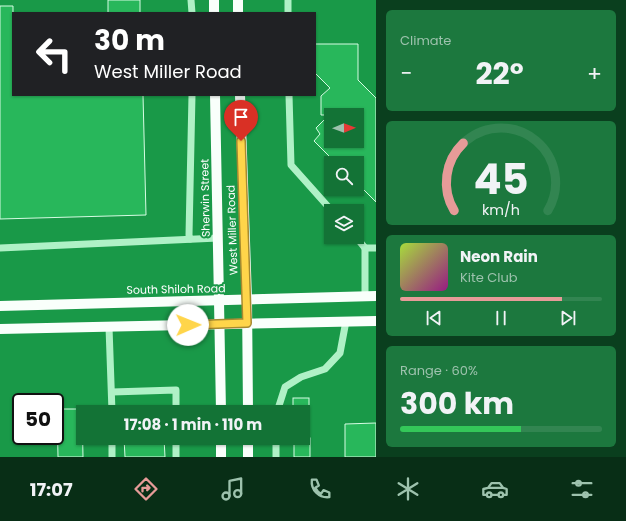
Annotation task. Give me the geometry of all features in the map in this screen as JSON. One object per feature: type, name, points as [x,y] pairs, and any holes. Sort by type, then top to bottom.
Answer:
[{"type":"main road","points":[[214,0],[214,12]]},
{"type":"main road","points":[[238,0],[238,12]]},
{"type":"main road","name":"Sherwin Street","points":[[215,96],[220,301]]},
{"type":"main road","name":"West Miller Road","points":[[240,96],[247,299],[248,405]]},
{"type":"main road","name":"South Shiloh Road","points":[[0,306],[376,296]]},
{"type":"main road","points":[[220,301],[221,405]]},
{"type":"main road","points":[[0,329],[376,321]]},
{"type":"main road","points":[[221,445],[221,457]]},
{"type":"main road","points":[[248,445],[248,457]]},
{"type":"lane","points":[[191,0],[192,12]]},
{"type":"lane","points":[[288,0],[288,12]]},
{"type":"lane","points":[[190,239],[192,96]]},
{"type":"lane","points":[[289,96],[291,165],[326,204]]},
{"type":"lane","points":[[0,248],[218,238]]},
{"type":"lane","points":[[362,244],[365,248],[365,297]]},
{"type":"lane","points":[[365,248],[376,248]]},
{"type":"lane","points":[[279,405],[285,387],[301,377],[325,369],[340,353],[346,321]]},
{"type":"lane","points":[[108,327],[112,405]]},
{"type":"lane","points":[[112,392],[176,390],[176,405]]},
{"type":"lane","points":[[112,445],[112,457]]},
{"type":"lane","points":[[176,445],[176,457]]},
{"type":"lane","points":[[276,445],[276,457]]},
{"type":"building","points":[[108,0],[140,0],[140,12],[108,12]]},
{"type":"building","points":[[0,6],[13,6],[12,96],[143,96],[146,215],[0,219]]},
{"type":"building","points":[[316,44],[358,44],[358,80],[376,98],[376,202],[364,190],[364,156],[329,156],[314,141],[320,134],[316,128],[324,120],[324,148],[364,148],[364,108],[324,108],[324,115],[321,115],[321,96],[330,88],[316,74]]},
{"type":"building","points":[[293,398],[309,398],[309,405],[293,405]]},
{"type":"building","points":[[64,409],[76,409],[76,445],[83,445],[83,457],[58,457],[58,445],[64,445]]},
{"type":"building","points":[[376,423],[376,457],[345,457],[345,424]]},
{"type":"building","points":[[124,445],[164,445],[165,457],[125,457]]},
{"type":"building","points":[[294,445],[310,445],[310,457],[294,457]]},
{"type":"route","points":[[188,325],[247,323],[241,141]]}]
